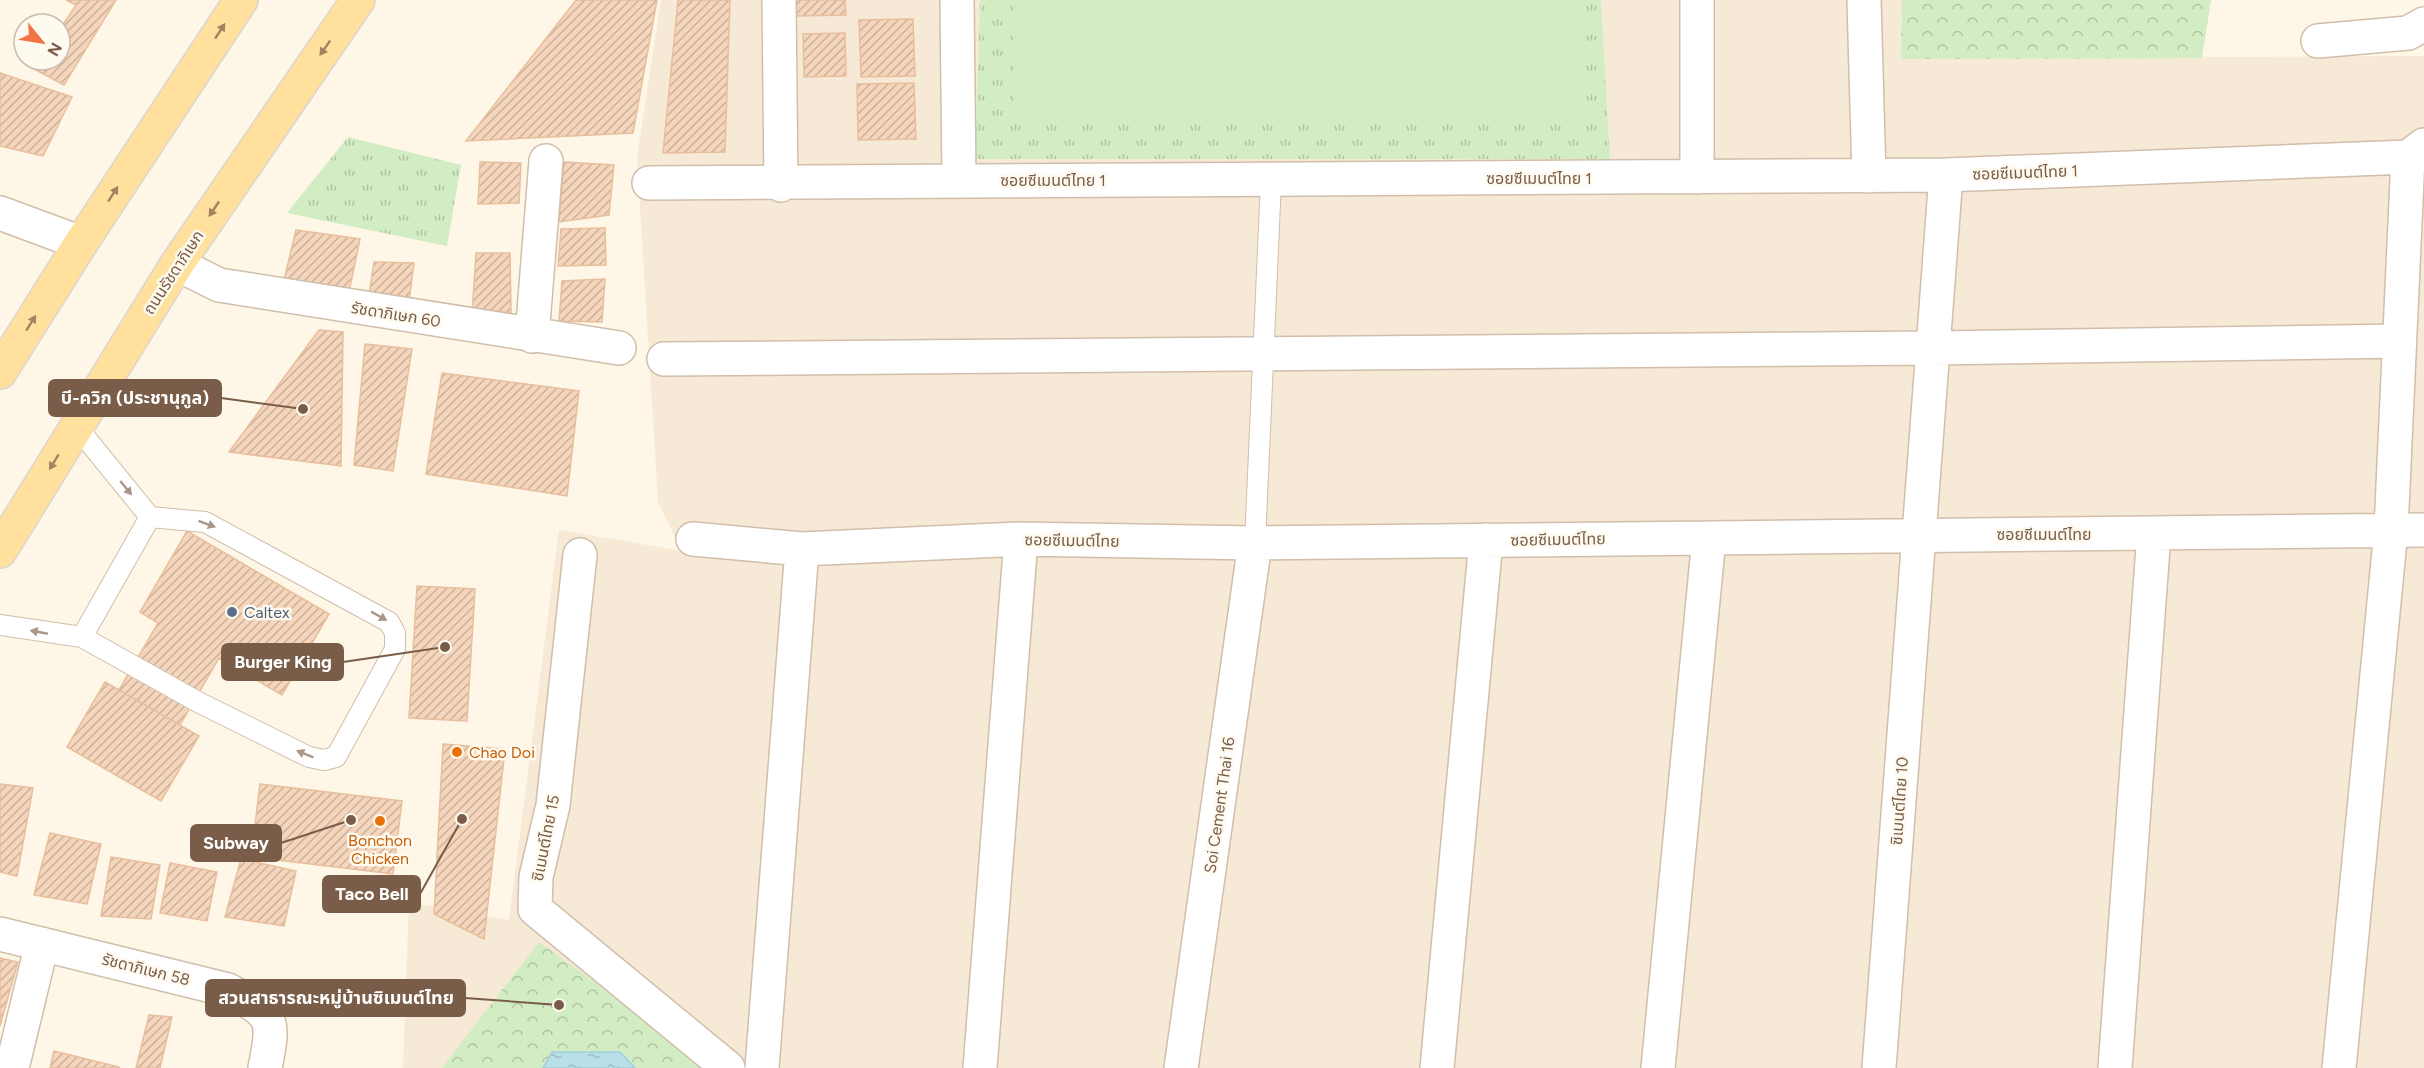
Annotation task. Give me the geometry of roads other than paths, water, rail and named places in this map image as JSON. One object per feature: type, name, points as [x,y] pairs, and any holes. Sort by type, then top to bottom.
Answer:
[{"type":"main road","points":[[0,372],[81,243],[241,0]]},
{"type":"main road","name":"ถนนรัชดาภิเษก","points":[[0,550],[177,264],[358,0]]},
{"type":"street","points":[[779,0],[781,184]]},
{"type":"street","points":[[957,0],[959,180]]},
{"type":"street","points":[[1697,0],[1697,177]]},
{"type":"street","points":[[1864,0],[1869,176]]},
{"type":"street","points":[[2318,41],[2408,33],[2424,24]]},
{"type":"street","points":[[2339,1068],[2391,530],[2398,341],[2416,151]]},
{"type":"street","name":"ซอยซีเมนต์ไทย 1","points":[[649,183],[781,184],[959,180],[1271,181],[1946,175],[2416,151]]},
{"type":"street","points":[[532,336],[546,161]]},
{"type":"street","name":"ซิเมนต์ไทย 10","points":[[1879,1068],[1946,175]]},
{"type":"street","points":[[0,213],[81,243]]},
{"type":"street","name":"รัชดาภิเษก 60","points":[[177,264],[219,285],[619,348]]},
{"type":"street","points":[[664,359],[1933,348],[2398,341]]},
{"type":"street","name":"ซอยซีเมนต์ไทย","points":[[693,539],[802,549],[1021,539],[1255,543],[2424,530]]},
{"type":"street","points":[[2115,1068],[2154,533]]},
{"type":"street","points":[[1658,1068],[1709,538]]},
{"type":"street","points":[[980,1068],[1021,539]]},
{"type":"street","points":[[1437,1068],[1486,540]]},
{"type":"street","name":"Soi Cement Thai 16","points":[[1181,1068],[1255,543]]},
{"type":"street","points":[[762,1068],[802,549]]},
{"type":"street","name":"ซิเมนต์ไทย 15","points":[[580,555],[553,805],[536,877],[535,909],[728,1068]]},
{"type":"street","name":"รัชดาภิเษก 58","points":[[0,934],[228,990],[261,1008],[272,1030],[265,1068]]},
{"type":"street","points":[[12,1068],[42,944]]},
{"type":"lane","points":[[1255,543],[1271,181]]},
{"type":"lane","points":[[0,625],[82,637],[198,702],[309,757],[324,760],[336,757],[395,650],[395,633],[389,622],[205,522],[150,517],[76,426]]},
{"type":"lane","points":[[82,637],[150,517]]},
{"type":"water","points":[[552,1052],[620,1052],[635,1068],[543,1068]]},
{"type":"place","name":"บี-ควิก (ประชานุกูล)","points":[[303,409]]},
{"type":"place","name":"Caltex","points":[[232,612]]},
{"type":"place","name":"Burger King","points":[[445,647]]},
{"type":"place","name":"Chao Doi","points":[[457,752]]},
{"type":"place","name":"Taco Bell","points":[[462,819]]},
{"type":"place","name":"Subway","points":[[351,820]]},
{"type":"place","name":"Bonchon Chicken","points":[[380,821]]},
{"type":"place","name":"สวนสาธารณะหมู่บ้านซิเมนต์ไทย","points":[[559,1005]]}]
